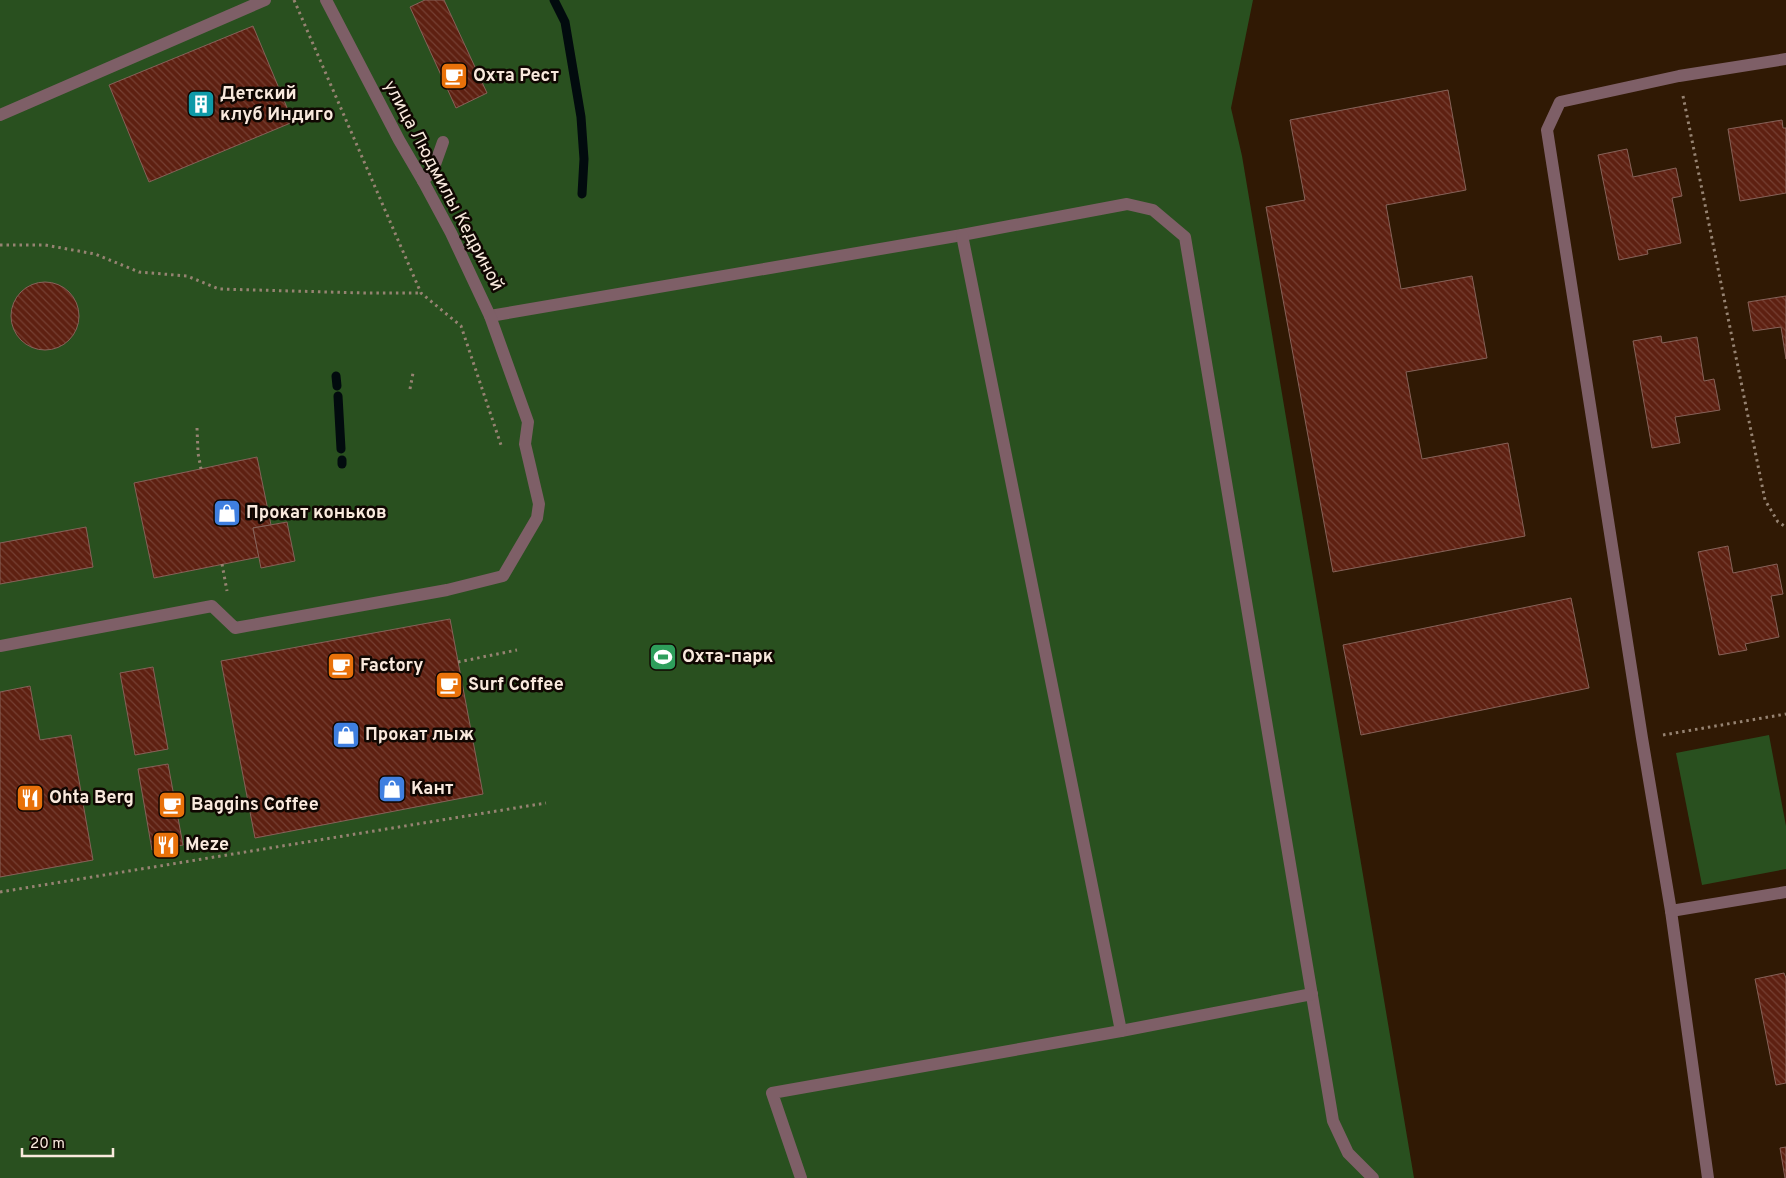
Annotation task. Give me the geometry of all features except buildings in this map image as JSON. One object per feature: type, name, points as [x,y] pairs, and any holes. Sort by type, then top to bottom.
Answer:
[{"type":"street","points":[[0,115],[265,0]]},
{"type":"street","name":"улица Людмилы Кедриной","points":[[0,646],[212,606],[235,628],[447,590],[503,576],[537,518],[539,504],[525,444],[528,422],[490,316],[451,233],[399,140],[326,0]]},
{"type":"street","points":[[1708,1178],[1671,911],[1642,738],[1548,130],[1560,102],[1679,76],[1786,59]]},
{"type":"street","points":[[423,181],[433,170],[443,142]]},
{"type":"street","points":[[490,316],[962,235],[1127,204],[1153,210],[1185,237],[1333,1121],[1348,1153],[1373,1178]]},
{"type":"street","points":[[962,235],[1121,1031]]},
{"type":"street","points":[[1671,911],[1786,892]]},
{"type":"street","points":[[801,1178],[772,1093],[1121,1031],[1312,994]]},
{"type":"path","points":[[294,0],[421,292],[461,326],[504,455]]},
{"type":"path","points":[[1679,76],[1765,500],[1778,522],[1786,527]]},
{"type":"path","points":[[0,245],[45,245],[95,254],[139,272],[187,276],[219,289],[364,293],[421,292]]},
{"type":"path","points":[[410,389],[413,373]]},
{"type":"path","points":[[197,428],[198,454],[201,469]]},
{"type":"path","points":[[458,662],[517,650]]},
{"type":"path","points":[[1642,738],[1786,714]]},
{"type":"path","points":[[0,892],[546,803]]},
{"type":"green space","name":"Охта-парк","points":[[0,0],[1253,0],[1231,108],[1242,156],[1414,1178],[0,1178]]},
{"type":"green space","points":[[1769,735],[1786,826],[1786,869],[1702,885],[1676,753]]},
{"type":"waterway","points":[[554,0],[565,22],[581,117],[584,159],[582,194]]},
{"type":"waterway","points":[[336,376],[337,386]]},
{"type":"waterway","points":[[338,396],[341,449]]},
{"type":"place","name":"Охта Рест","points":[[454,76]]},
{"type":"place","name":"Детский клуб Индиго","points":[[201,104]]},
{"type":"place","name":"Прокат коньков","points":[[227,513]]},
{"type":"place","name":"Охта-парк","points":[[663,657]]},
{"type":"place","name":"Factory","points":[[341,666]]},
{"type":"place","name":"Surf Coffee","points":[[449,685]]},
{"type":"place","name":"Прокат лыж","points":[[346,735]]},
{"type":"place","name":"Кант","points":[[392,789]]},
{"type":"place","name":"Ohta Berg","points":[[30,798]]},
{"type":"place","name":"Baggins Coffee","points":[[172,805]]},
{"type":"place","name":"Meze","points":[[166,845]]}]
